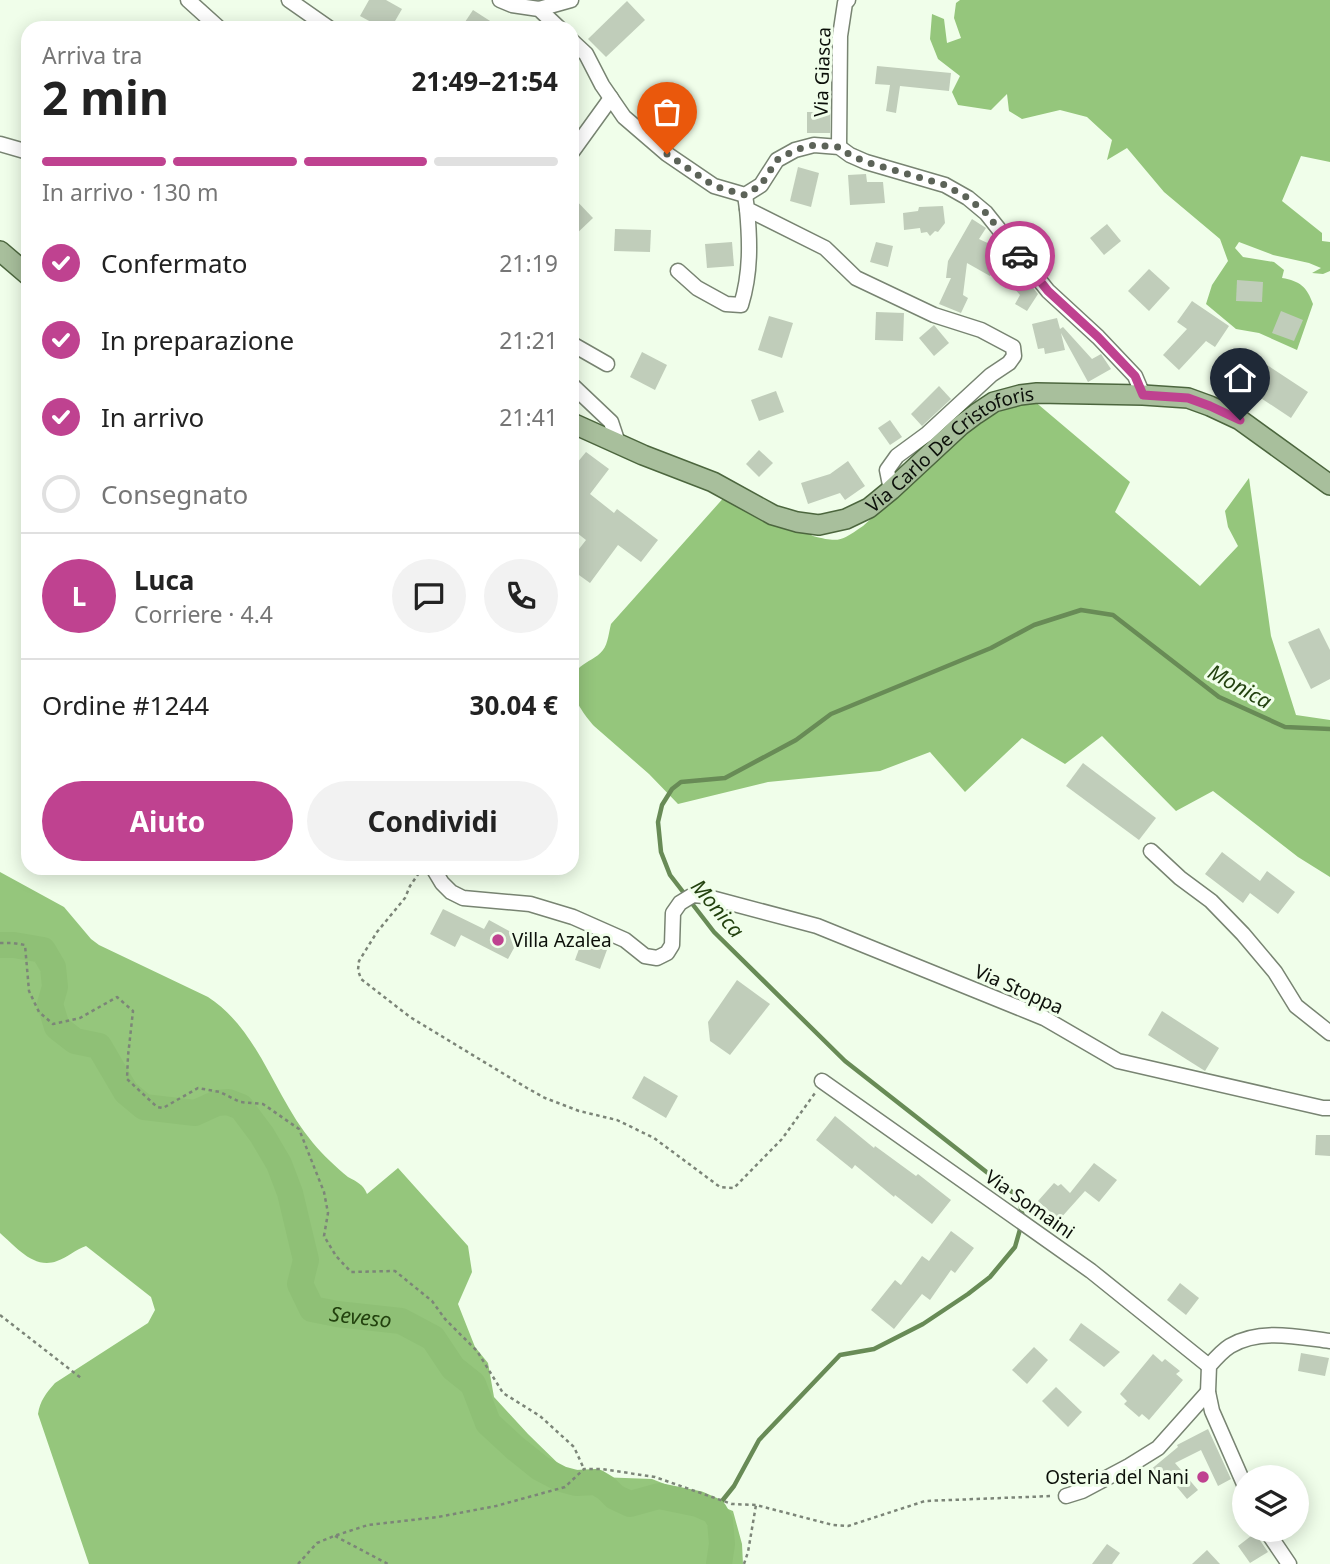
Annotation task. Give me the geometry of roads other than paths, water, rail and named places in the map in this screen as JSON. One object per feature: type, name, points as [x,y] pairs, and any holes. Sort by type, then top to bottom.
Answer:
[{"type":"main road","points":[[0,251],[21,269]]},
{"type":"main road","name":"Via Carlo De Cristoforis","points":[[579,426],[713,482],[773,515],[819,525],[846,519],[869,508],[960,426],[994,402],[1037,393],[1188,398],[1240,420],[1330,485]]},
{"type":"street","points":[[188,0],[211,21]]},
{"type":"street","points":[[289,0],[320,21]]},
{"type":"street","points":[[500,0],[512,5],[539,9],[570,0]]},
{"type":"street","name":"Via Giasca","points":[[839,147],[840,36],[845,3],[848,0]]},
{"type":"street","points":[[539,9],[552,21]]},
{"type":"street","points":[[579,48],[586,54],[602,85],[624,117],[667,154],[714,186],[825,247],[856,278],[934,315],[981,330],[1013,347],[1014,356],[1009,363],[991,375],[927,434],[897,456],[887,470],[891,490]]},
{"type":"street","points":[[579,142],[611,98]]},
{"type":"street","points":[[0,144],[21,150]]},
{"type":"street","points":[[678,271],[696,288],[726,304],[741,304],[747,287],[749,240],[746,202],[777,160],[795,150],[814,145],[839,147],[866,162],[945,185],[968,198],[986,213],[1048,291],[1135,376],[1143,395]]},
{"type":"street","points":[[579,348],[607,364]]},
{"type":"street","points":[[579,392],[611,422],[618,443]]},
{"type":"street","points":[[1151,851],[1180,878],[1212,901],[1275,972],[1296,1006],[1330,1033]]},
{"type":"street","name":"Via Stoppa","points":[[437,875],[451,892],[463,898],[530,904],[573,917],[625,940],[645,956],[657,958],[667,953],[672,945],[673,914],[687,899],[704,896],[817,926],[1044,1018],[1118,1062],[1330,1108]]},
{"type":"street","name":"Via Somaini","points":[[822,1081],[1091,1271],[1209,1366]]},
{"type":"street","points":[[1236,1465],[1212,1411],[1209,1366],[1230,1346],[1252,1338],[1278,1335],[1330,1340]]},
{"type":"street","points":[[1066,1496],[1082,1491],[1158,1448],[1209,1392]]},
{"type":"street","points":[[1274,1542],[1289,1564]]},
{"type":"waterway","name":"Monica","points":[[1023,1217],[1020,1204],[1012,1192],[845,1061],[714,932],[670,875],[661,852],[658,822],[662,805],[672,789],[681,782],[725,778],[796,740],[831,714],[991,648],[1034,625],[1081,610],[1113,615],[1219,697],[1285,727],[1330,729]]},
{"type":"waterway","name":"Seveso","points":[[0,945],[43,950],[53,967],[55,987],[50,1004],[57,1027],[75,1041],[99,1046],[126,1092],[144,1107],[195,1113],[217,1103],[228,1102],[241,1107],[279,1164],[290,1193],[306,1260],[300,1284],[312,1309],[401,1321],[433,1338],[453,1368],[473,1384],[488,1423],[540,1468],[561,1479],[576,1483],[596,1482],[615,1497],[630,1504],[659,1496],[698,1504],[714,1511],[720,1521],[722,1544],[719,1564]]},
{"type":"waterway","name":"Monica","points":[[714,1511],[734,1486],[759,1440],[840,1355],[874,1349],[923,1324],[968,1294],[990,1277],[1015,1247],[1021,1226]]},
{"type":"place","name":"Villa Azalea","points":[[498,940]]},
{"type":"place","name":"Osteria del Nani","points":[[1203,1477]]}]
